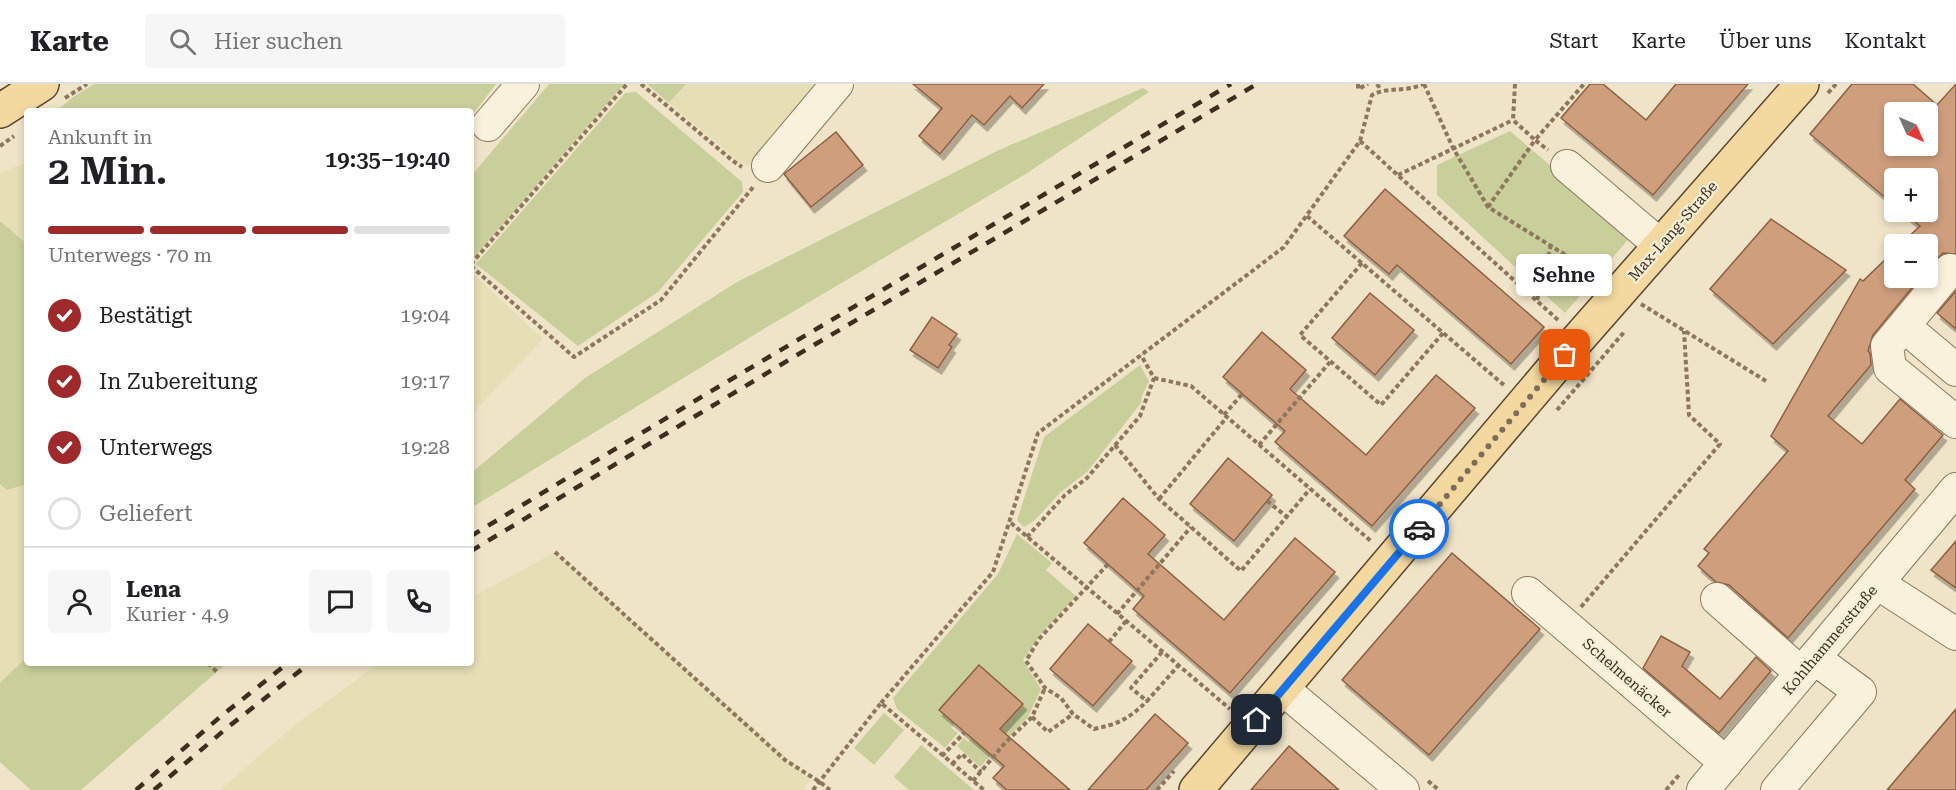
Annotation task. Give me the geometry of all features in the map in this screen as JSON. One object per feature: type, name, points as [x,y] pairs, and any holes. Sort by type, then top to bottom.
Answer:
[{"type":"main road","points":[[0,111],[42,84]]},
{"type":"main road","name":"Max-Lang-Straße","points":[[1196,790],[1579,338],[1802,84]]},
{"type":"street","points":[[488,125],[523,84]]},
{"type":"street","points":[[762,168],[837,84]]},
{"type":"street","points":[[1567,166],[1660,245]]},
{"type":"street","points":[[1950,270],[1887,346],[1890,368],[1956,422]]},
{"type":"street","points":[[1918,338],[1956,370]]},
{"type":"street","name":"Kohlhammerstraße","points":[[1703,790],[1956,489]]},
{"type":"street","points":[[1877,583],[1956,634]]},
{"type":"street","name":"Schelmenäcker","points":[[1528,593],[1726,762]]},
{"type":"street","points":[[1717,598],[1808,665],[1860,693],[1777,790]]},
{"type":"street","points":[[1283,689],[1403,790]]},
{"type":"path","points":[[474,262],[627,84]]},
{"type":"path","points":[[474,268],[574,357],[661,300],[754,187],[762,168],[741,166],[733,161],[641,84]]},
{"type":"path","points":[[1358,84],[1358,89],[1368,84]]},
{"type":"path","points":[[1377,84],[1381,90]]},
{"type":"path","points":[[813,790],[881,703],[993,572],[1011,523],[1038,433],[1284,247],[1360,141],[1372,95],[1381,90],[1411,90],[1424,84],[1453,148],[1488,207],[1589,268],[1620,291],[1766,381]]},
{"type":"path","points":[[1513,120],[1515,84]]},
{"type":"path","points":[[1488,207],[1536,140],[1584,84]]},
{"type":"path","points":[[1398,175],[1513,120]]},
{"type":"path","points":[[1513,120],[1567,166]]},
{"type":"path","points":[[1360,141],[1579,338]]},
{"type":"path","points":[[1307,216],[1505,387]]},
{"type":"path","points":[[1537,300],[1551,245]]},
{"type":"path","points":[[1362,263],[1300,335],[1330,362],[1381,405],[1443,333]]},
{"type":"path","points":[[1579,636],[1579,610],[1720,444],[1689,415],[1683,330]]},
{"type":"path","points":[[1141,355],[1154,378],[1191,386],[1372,543]]},
{"type":"path","points":[[1259,445],[1330,362]]},
{"type":"path","points":[[1028,537],[1065,495],[1087,478],[1140,416],[1154,378]]},
{"type":"path","points":[[1158,499],[1242,394]]},
{"type":"path","points":[[1115,445],[1158,499],[1241,571],[1310,489]]},
{"type":"path","points":[[1267,501],[1287,517]]},
{"type":"path","points":[[1011,523],[1230,709]]},
{"type":"path","points":[[1117,614],[1191,527]]},
{"type":"path","points":[[555,552],[785,760],[830,790]]},
{"type":"path","points":[[1108,564],[1088,589],[1039,639],[1026,661],[1045,688],[1061,698],[1073,714],[1094,729],[1115,725],[1133,715],[1178,666]]},
{"type":"path","points":[[1109,642],[1126,621]]},
{"type":"path","points":[[1147,701],[1131,688],[1162,652]]},
{"type":"path","points":[[211,666],[218,673]]},
{"type":"path","points":[[973,781],[1005,743],[1032,717],[1045,688]]},
{"type":"path","points":[[881,703],[984,790]]},
{"type":"path","points":[[1032,717],[1048,732],[1073,714]]},
{"type":"path","points":[[942,756],[965,732]]},
{"type":"path","points":[[952,764],[962,754],[981,772]]},
{"type":"shaded area","points":[[686,84],[831,84],[764,162],[750,166],[739,162],[669,103]]},
{"type":"shaded area","points":[[24,163],[24,241],[0,221],[0,173]]},
{"type":"shaded area","points":[[474,275],[543,339],[474,412]]},
{"type":"shaded area","points":[[0,484],[7,490],[24,485],[24,660],[0,683]]},
{"type":"shaded area","points":[[555,552],[811,779],[802,790],[220,790],[295,725],[375,666],[474,666],[474,596]]},
{"type":"green space","points":[[94,84],[496,84],[474,113],[474,108],[60,108]]},
{"type":"green space","points":[[549,84],[624,84],[474,258],[474,172]]},
{"type":"green space","points":[[647,84],[686,84],[669,103]]},
{"type":"green space","points":[[1143,88],[1149,92],[1024,175],[757,333],[474,506],[474,470],[585,378],[737,282],[999,150]]},
{"type":"green space","points":[[636,92],[742,182],[743,192],[658,292],[578,346],[476,264],[625,93]]},
{"type":"green space","points":[[1510,131],[1632,235],[1565,313],[1437,195],[1437,165]]},
{"type":"green space","points":[[0,221],[24,241],[24,485],[7,490],[0,484]]},
{"type":"green space","points":[[1140,365],[1149,381],[1141,403],[1087,472],[1061,492],[1035,520],[1024,527],[1017,520],[1044,437]]},
{"type":"green space","points":[[1017,534],[1052,563],[1046,570],[1076,596],[1040,635],[1023,660],[1041,689],[1028,717],[980,767],[957,746],[964,738],[968,742],[972,738],[984,748],[1022,704],[979,665],[940,710],[955,723],[951,728],[958,733],[945,748],[897,709],[893,698],[998,574]]},
{"type":"green space","points":[[24,660],[24,666],[224,666],[81,790],[31,790],[0,762],[0,683]]},
{"type":"green space","points":[[884,713],[904,730],[874,765],[854,748]]},
{"type":"green space","points":[[921,745],[974,790],[909,790],[894,777]]},
{"type":"building","points":[[913,84],[1044,84],[1022,108],[1010,96],[984,125],[972,115],[940,154],[919,136],[942,108]]},
{"type":"building","points":[[1590,84],[1603,84],[1646,120],[1676,84],[1748,84],[1653,195],[1561,118]]},
{"type":"building","points":[[1852,84],[1913,84],[1934,102],[1884,102],[1884,156],[1938,156],[1938,104],[1956,84],[1956,254],[1943,253],[1938,258],[1938,234],[1912,234],[1920,226],[1915,222],[1938,222],[1938,168],[1884,168],[1884,197],[1810,134]]},
{"type":"building","points":[[836,132],[863,165],[811,207],[784,174]]},
{"type":"building","points":[[1385,189],[1544,327],[1511,364],[1397,265],[1389,274],[1344,236]]},
{"type":"building","points":[[1771,219],[1846,270],[1773,344],[1710,289]]},
{"type":"building","points":[[1884,261],[1884,288],[1912,288],[1873,335],[1868,351],[1871,365],[1828,416],[1862,444],[1900,399],[1943,435],[1905,480],[1915,489],[1788,638],[1729,585],[1716,582],[1698,566],[1709,553],[1704,549],[1788,451],[1771,436],[1860,279],[1863,281]]},
{"type":"building","points":[[1956,291],[1956,329],[1937,313]]},
{"type":"building","points":[[1370,293],[1414,330],[1375,375],[1332,338]]},
{"type":"building","points":[[932,317],[957,334],[949,345],[952,347],[938,368],[910,350]]},
{"type":"building","points":[[1262,332],[1306,370],[1290,389],[1366,455],[1436,375],[1475,408],[1372,526],[1275,442],[1285,431],[1223,377]]},
{"type":"building","points":[[1228,458],[1272,495],[1234,541],[1190,504]]},
{"type":"building","points":[[1123,498],[1165,535],[1148,554],[1224,620],[1295,538],[1335,572],[1230,693],[1133,609],[1144,596],[1084,543]]},
{"type":"building","points":[[1956,541],[1956,588],[1931,570]]},
{"type":"building","points":[[1452,553],[1540,629],[1429,755],[1342,680]]},
{"type":"building","points":[[1088,624],[1132,661],[1093,706],[1050,669]]},
{"type":"building","points":[[1661,636],[1690,652],[1682,666],[1720,699],[1756,657],[1771,671],[1719,733],[1643,668]]},
{"type":"building","points":[[979,665],[1023,704],[1000,729],[1070,790],[1007,790],[993,778],[1004,766],[939,710]]},
{"type":"building","points":[[1956,709],[1956,790],[1887,790]]},
{"type":"building","points":[[1155,714],[1188,743],[1146,790],[1088,790]]},
{"type":"building","points":[[1289,746],[1339,790],[1251,790]]},
{"type":"railway","points":[[474,534],[1231,84]]},
{"type":"railway","points":[[474,549],[797,355],[1257,84]]},
{"type":"railway","points":[[136,790],[220,717],[284,666]]},
{"type":"railway","points":[[154,790],[228,727],[306,666]]},
{"type":"way so far","points":[[1419,529],[1565,355]]},
{"type":"place","name":"Sehne","points":[[1565,355]]},
{"type":"route","points":[[1257,720],[1419,529]]}]
